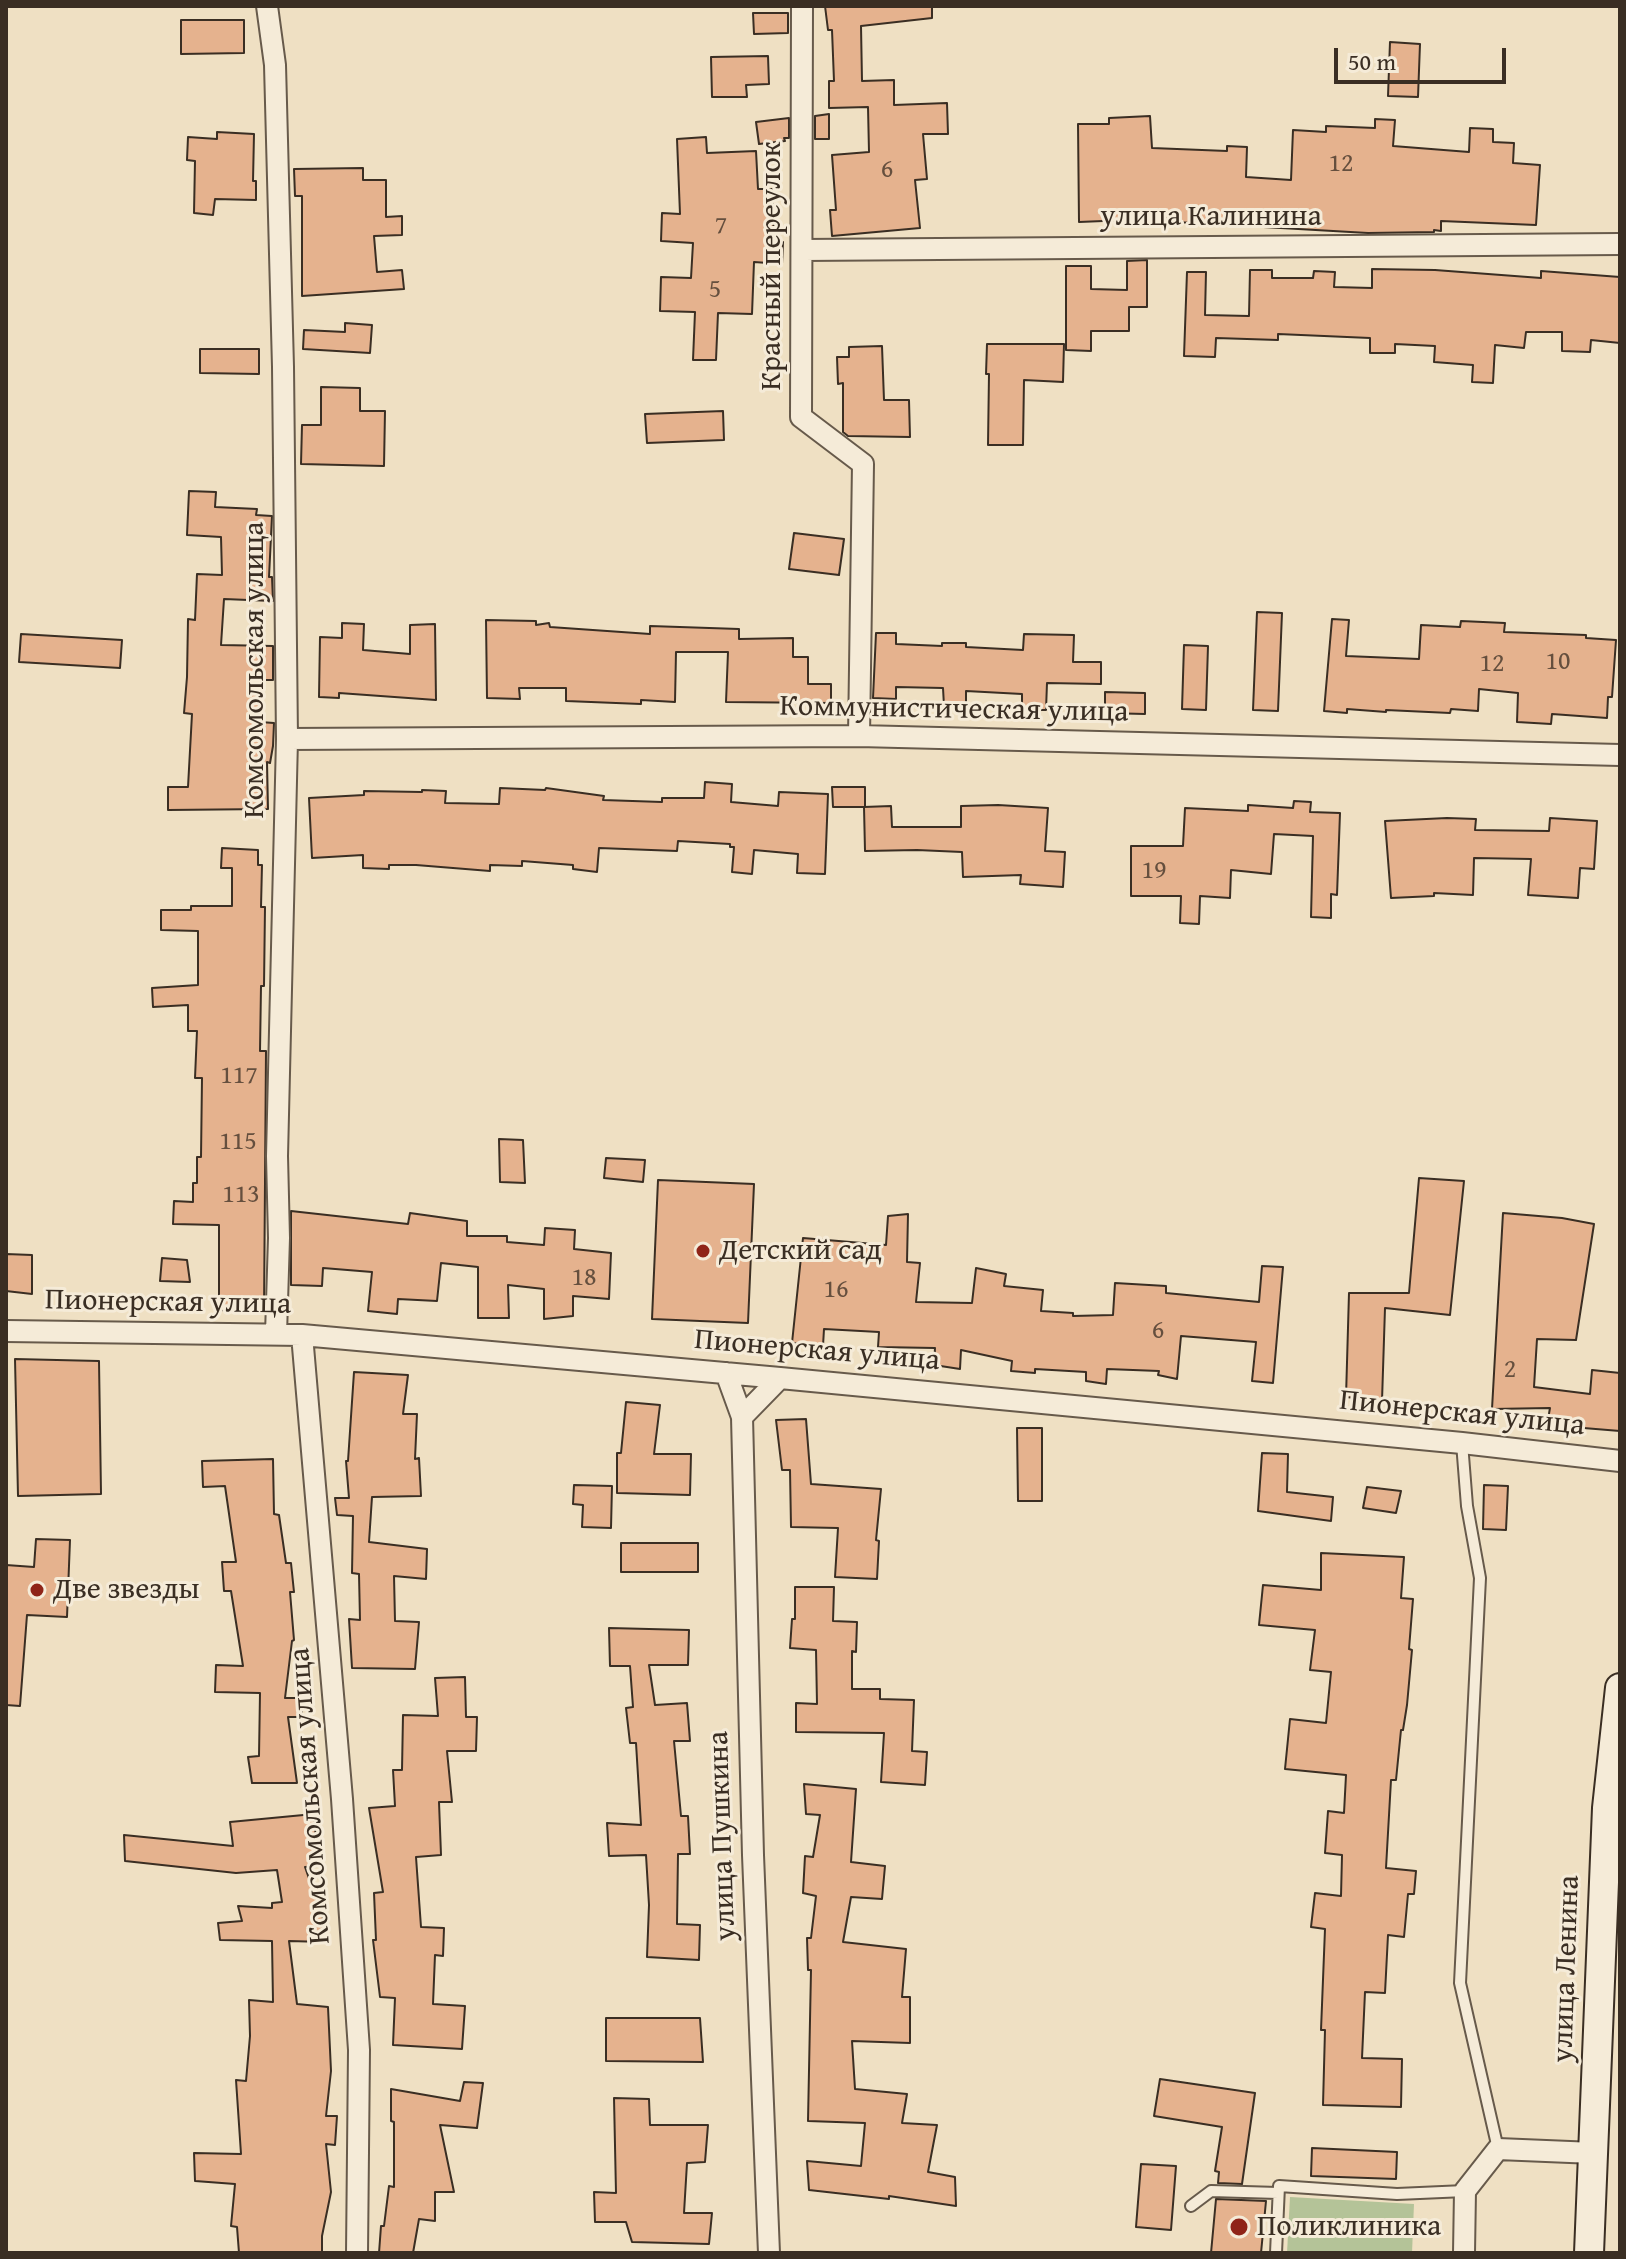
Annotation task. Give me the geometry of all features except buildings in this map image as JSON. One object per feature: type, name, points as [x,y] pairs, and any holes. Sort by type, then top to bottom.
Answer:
[{"type":"street","name":"Комсомольская улица","points":[[267,6],[275,65],[283,335],[287,739],[276,1334]]},
{"type":"street","name":"Красный переулок","points":[[802,6],[801,417],[863,464],[859,736]]},
{"type":"street","name":"улица Калинина","points":[[803,250],[1620,244]]},
{"type":"street","name":"Коммунистическая улица","points":[[287,739],[859,736],[1620,755]]},
{"type":"street","name":"Пионерская улица","points":[[6,1331],[302,1335],[1462,1443],[1620,1461]]},
{"type":"street","name":"Комсомольская улица","points":[[302,1335],[341,1783],[359,2050],[357,2253]]},
{"type":"street","name":"улица Пушкина","points":[[726,1373],[742,1417],[753,1855],[769,2253]]},
{"type":"street","points":[[742,1417],[780,1378]]},
{"type":"street","name":"улица Ленина","points":[[1589,2253],[1607,1808],[1620,1688]]},
{"type":"street","points":[[1464,2253],[1465,2191],[1498,2149],[1594,2153]]},
{"type":"lane","points":[[1462,1443],[1467,1506],[1480,1578],[1460,1983],[1498,2149]]},
{"type":"lane","points":[[1276,2253],[1279,2186],[1397,2194],[1465,2191]]},
{"type":"lane","points":[[1191,2206],[1211,2191],[1278,2193]]},
{"type":"green space","points":[[1290,2197],[1414,2204],[1412,2253],[1287,2253]]},
{"type":"place","name":"Детский сад","points":[[703,1251]]},
{"type":"place","name":"Две звезды","points":[[37,1590]]},
{"type":"place","name":"Поликлиника","points":[[1239,2227]]}]
